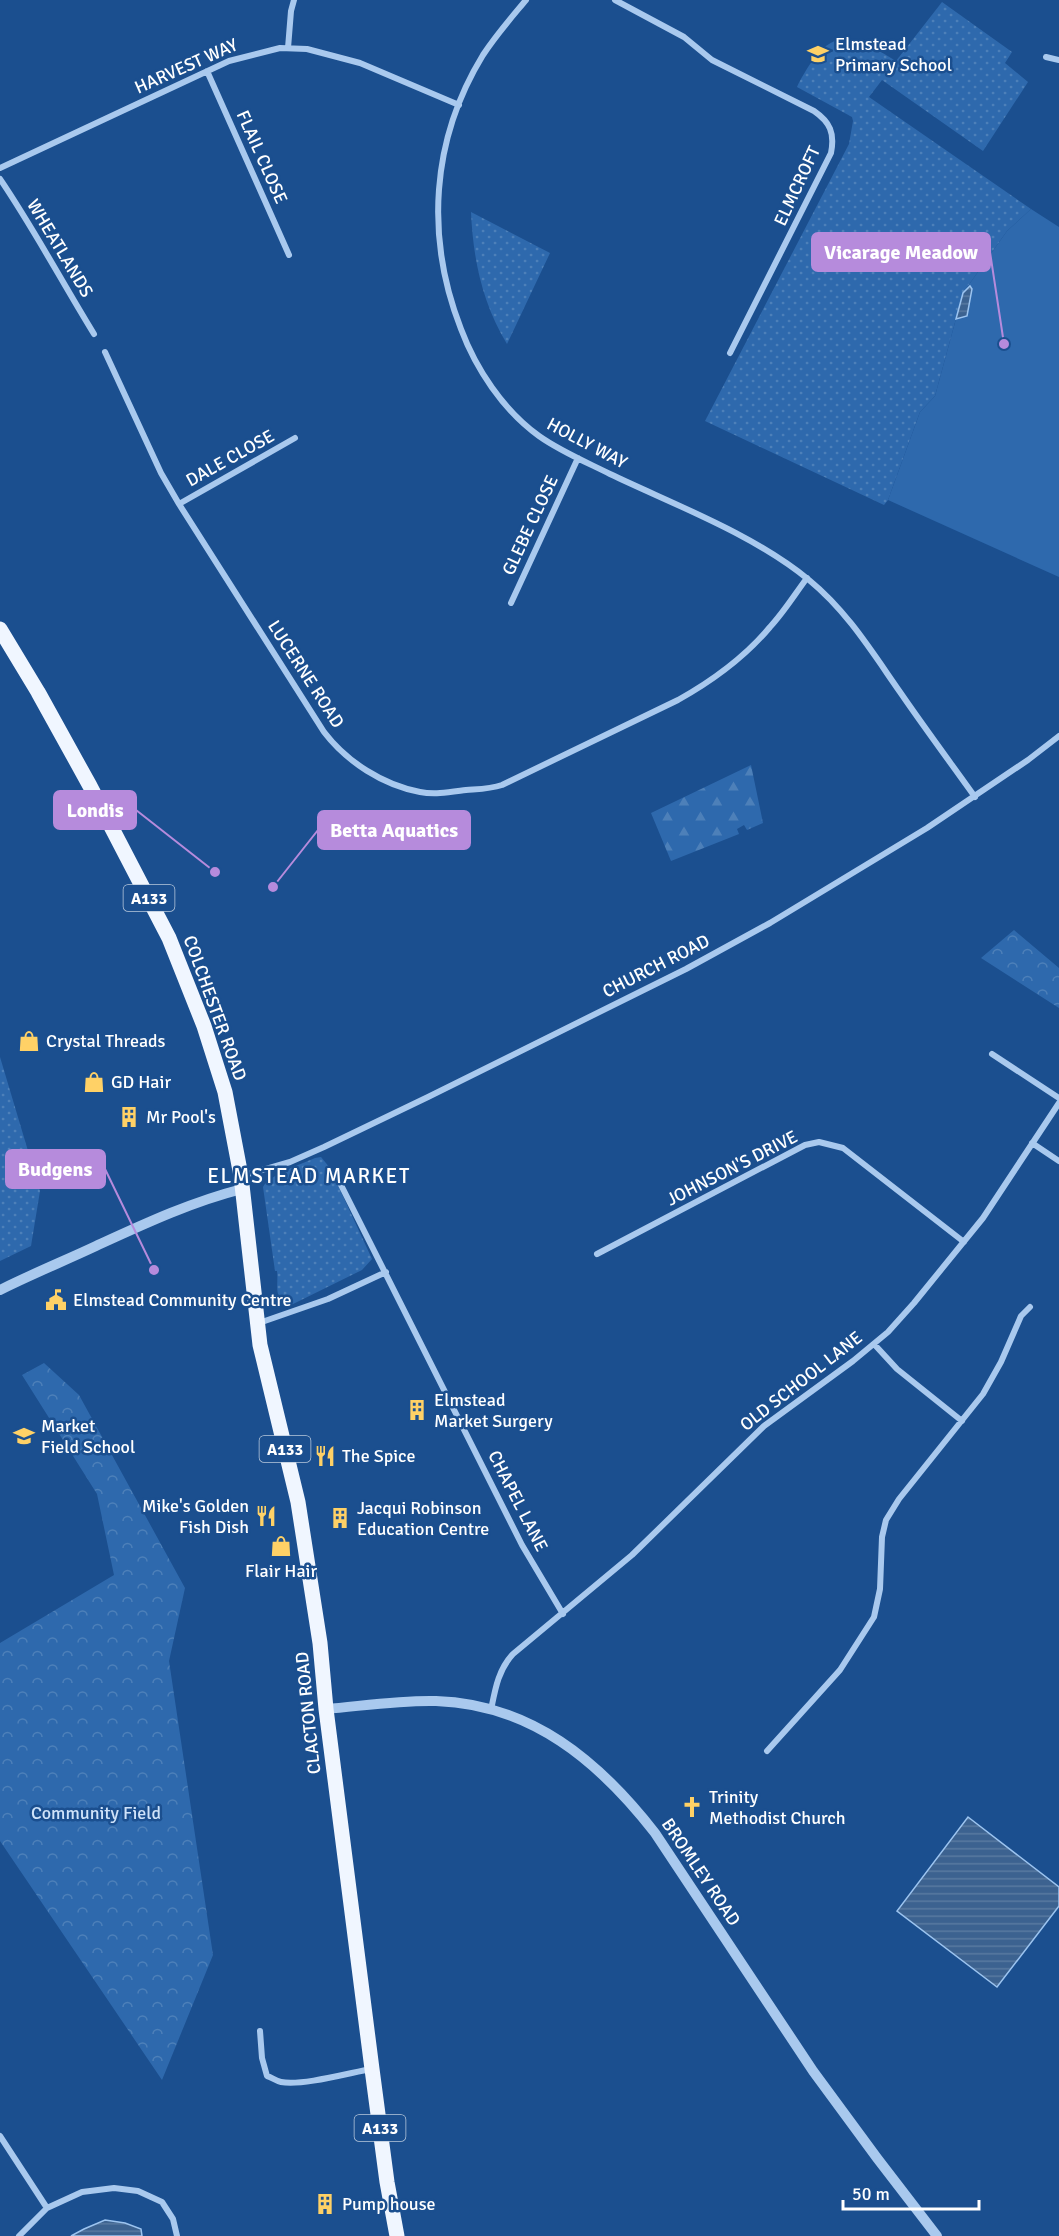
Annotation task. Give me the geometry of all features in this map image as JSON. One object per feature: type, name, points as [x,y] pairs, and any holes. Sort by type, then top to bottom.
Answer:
[{"type":"main road","name":"COLCHESTER ROAD","points":[[0,629],[90,786],[169,938],[204,1026],[225,1092],[241,1183]]},
{"type":"main road","name":"CLACTON ROAD","points":[[241,1183],[260,1345],[298,1502],[320,1643],[326,1709],[372,2069],[387,2182],[397,2236]]},
{"type":"street","points":[[288,48],[294,0]]},
{"type":"street","name":"HOLLY WAY","points":[[526,0],[496,36],[482,58],[459,105],[444,152],[439,182],[437,226],[441,265],[452,309],[469,351],[493,389],[528,428],[578,459],[768,551],[807,578],[829,597],[852,623],[975,797]]},
{"type":"street","name":"ELMCROFT","points":[[615,0],[684,37],[712,60],[814,111],[825,118],[831,129],[833,142],[831,153],[730,353]]},
{"type":"street","name":"HARVEST WAY","points":[[0,168],[207,71],[249,54],[288,48],[307,49],[360,63],[459,105]]},
{"type":"street","points":[[1046,57],[1059,60]]},
{"type":"street","name":"FLAIL CLOSE","points":[[207,71],[289,255]]},
{"type":"street","name":"WHEATLANDS","points":[[0,179],[27,218],[51,264],[94,334]]},
{"type":"street","name":"LUCERNE ROAD","points":[[105,352],[179,504],[330,740],[345,755],[372,774],[395,784],[421,792],[478,790],[502,785],[684,697],[747,652],[771,627],[807,578]]},
{"type":"street","name":"DALE CLOSE","points":[[179,504],[296,438]]},
{"type":"street","name":"GLEBE CLOSE","points":[[511,603],[578,459]]},
{"type":"street","name":"CHURCH ROAD","points":[[241,1183],[324,1147],[428,1097],[686,969],[790,911],[975,797],[1059,736]]},
{"type":"street","points":[[992,1054],[1059,1098]]},
{"type":"street","name":"OLD SCHOOL LANE","points":[[491,1710],[496,1684],[505,1662],[632,1555],[764,1426],[874,1344],[908,1311],[983,1218],[1059,1103]]},
{"type":"street","name":"JOHNSON'S DRIVE","points":[[597,1254],[805,1146],[819,1142],[843,1148],[964,1242]]},
{"type":"street","points":[[1032,1143],[1059,1161]]},
{"type":"street","name":"CHAPEL LANE","points":[[338,1177],[522,1545],[563,1614]]},
{"type":"street","points":[[0,1290],[148,1222],[241,1183]]},
{"type":"street","points":[[258,1323],[296,1312],[386,1272]]},
{"type":"street","points":[[767,1751],[840,1670],[874,1617],[880,1589],[882,1537],[886,1520],[899,1499],[989,1385],[1021,1316],[1030,1307]]},
{"type":"street","points":[[874,1344],[897,1369],[962,1421]]},
{"type":"street","name":"BROMLEY ROAD","points":[[326,1709],[434,1701],[466,1703],[513,1715],[555,1737],[596,1768],[633,1806],[667,1850],[813,2071],[937,2236]]},
{"type":"street","points":[[260,2031],[262,2058],[267,2076],[280,2082],[305,2081],[372,2069]]},
{"type":"street","points":[[0,2136],[47,2208]]},
{"type":"street","points":[[18,2236],[47,2208],[82,2192],[114,2188],[138,2191],[162,2202],[173,2220],[177,2236]]},
{"type":"green space","points":[[942,2],[1012,52],[1005,63],[1028,82],[983,151],[882,80],[869,97],[1031,209],[1007,231],[963,293],[935,396],[920,412],[888,500],[884,505],[705,421],[849,144],[852,117],[797,87],[818,54],[833,42],[841,40],[850,42],[861,50],[871,46],[896,61]]},
{"type":"green space","points":[[1031,209],[1059,227],[1059,577],[888,500],[920,412],[935,396],[963,293],[1007,231]]},
{"type":"green space","points":[[471,212],[550,253],[507,344],[491,313],[480,280]]},
{"type":"green space","points":[[751,765],[763,823],[747,830],[744,825],[737,829],[739,834],[671,861],[651,813]]},
{"type":"green space","points":[[1014,930],[1059,968],[1059,1008],[981,958]]},
{"type":"green space","points":[[0,1057],[40,1191],[31,1246],[0,1261]]},
{"type":"green space","points":[[321,1157],[330,1168],[372,1259],[362,1270],[289,1306],[278,1295],[277,1271],[275,1271],[263,1187],[278,1174]]},
{"type":"green space","name":"Community Field","points":[[44,1363],[79,1395],[185,1588],[169,1661],[213,1955],[162,2080],[0,1841],[0,1643],[114,1575],[97,1494],[22,1375]]},
{"type":"shaded area","points":[[970,286],[972,289],[967,316],[956,319],[963,293]]},
{"type":"shaded area","points":[[968,1817],[1059,1887],[1059,1906],[997,1987],[897,1911]]},
{"type":"shaded area","points":[[105,2220],[125,2223],[141,2229],[142,2236],[71,2236]]},
{"type":"place","name":"Elmstead Primary School","points":[[818,54]]},
{"type":"place","name":"Vicarage Meadow","points":[[1004,344]]},
{"type":"place","name":"Londis","points":[[215,872]]},
{"type":"place","name":"Betta Aquatics","points":[[273,887]]},
{"type":"place","name":"Crystal Threads","points":[[29,1041]]},
{"type":"place","name":"GD Hair","points":[[94,1082]]},
{"type":"place","name":"Mr Pool's","points":[[129,1117]]},
{"type":"place","name":"Budgens","points":[[154,1270]]},
{"type":"place","name":"Elmstead Community Centre","points":[[56,1300]]},
{"type":"place","name":"Elmstead Market Surgery","points":[[417,1410]]},
{"type":"place","name":"Market Field School","points":[[24,1436]]},
{"type":"place","name":"The Spice","points":[[325,1456]]},
{"type":"place","name":"Mike's Golden Fish Dish","points":[[266,1516]]},
{"type":"place","name":"Jacqui Robinson Education Centre","points":[[340,1518]]},
{"type":"place","name":"Flair Hair","points":[[281,1546]]},
{"type":"place","name":"Trinity Methodist Church","points":[[692,1807]]},
{"type":"place","name":"Pump house","points":[[325,2204]]},
{"type":"district","name":"ELMSTEAD MARKET","points":[[309,1176]]}]
